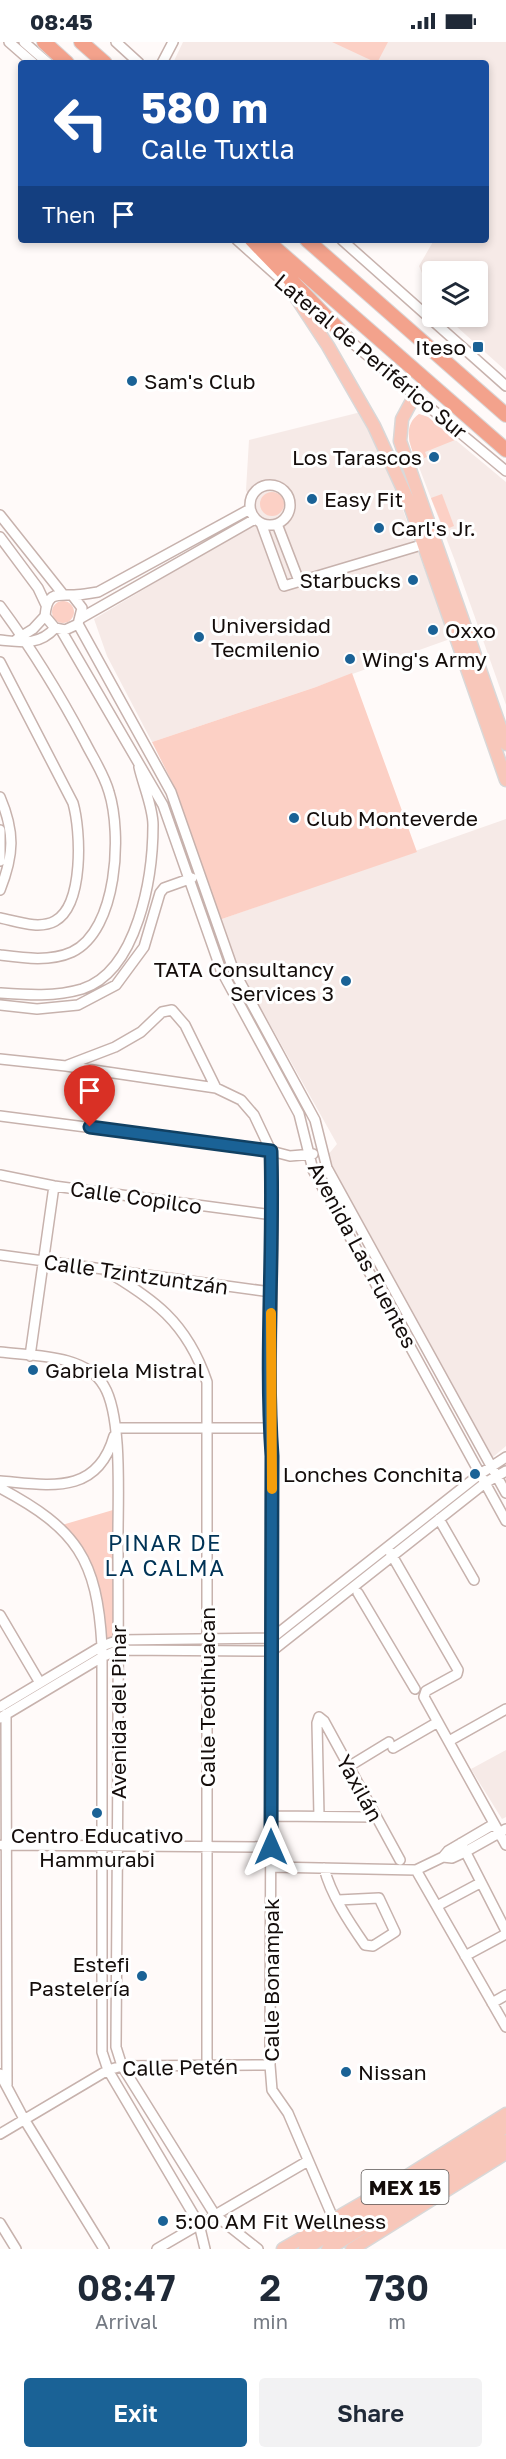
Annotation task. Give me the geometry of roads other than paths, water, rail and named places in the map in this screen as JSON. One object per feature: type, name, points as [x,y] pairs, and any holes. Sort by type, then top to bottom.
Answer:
[{"type":"highway","points":[[44,42],[64,60]]},
{"type":"highway","points":[[81,42],[102,60]]},
{"type":"highway","points":[[255,243],[349,340]]},
{"type":"highway","points":[[269,243],[506,450]]},
{"type":"highway","points":[[310,243],[506,415]]},
{"type":"highway","points":[[421,340],[506,405]]},
{"type":"main road","points":[[290,288],[328,346],[374,426],[430,543],[506,744]]},
{"type":"main road","points":[[414,395],[402,419],[400,441],[430,543],[506,780]]},
{"type":"main road","points":[[283,2249],[506,2115]]},
{"type":"main road","name":"MEX 15","points":[[305,2249],[506,2127]]},
{"type":"main road","name":"MEX 15","points":[[328,2249],[506,2141]]},
{"type":"main road","points":[[359,2247],[506,2154]]},
{"type":"main road","points":[[418,2169],[437,2168]]},
{"type":"main road","points":[[296,2249],[307,2234]]},
{"type":"street","points":[[9,42],[30,60]]},
{"type":"street","points":[[24,42],[45,60]]},
{"type":"street","points":[[116,42],[136,60]]},
{"type":"street","points":[[164,60],[173,42]]},
{"type":"street","name":"Lateral de Periférico Sur","points":[[240,243],[349,340],[506,471]]},
{"type":"street","points":[[345,243],[506,386]]},
{"type":"street","points":[[0,640],[25,640],[49,635],[58,629],[70,630],[79,621],[258,521],[277,524],[287,516],[290,502],[288,495],[278,486],[271,484],[259,487],[251,496],[250,509],[258,521],[284,586],[430,543]]},
{"type":"street","points":[[72,596],[98,592],[250,509]]},
{"type":"street","points":[[0,515],[62,593]]},
{"type":"street","points":[[277,524],[299,581]]},
{"type":"street","points":[[0,537],[38,588],[46,605],[45,616],[25,640]]},
{"type":"street","points":[[46,605],[55,595],[62,593],[72,596],[80,603],[79,621]]},
{"type":"street","points":[[0,606],[25,640],[75,724],[109,791],[116,833],[110,895],[96,929],[80,947],[63,956],[46,958],[0,955]]},
{"type":"street","points":[[45,616],[58,629]]},
{"type":"street","name":"Avenida Las Fuentes","points":[[79,621],[171,792],[198,876],[233,969],[315,1120],[327,1168],[506,1493]]},
{"type":"street","name":"Avenida Las Fuentes","points":[[58,629],[136,756],[163,805],[221,970],[299,1114],[313,1170],[506,1521]]},
{"type":"street","points":[[0,662],[73,803],[80,842],[76,881],[63,914],[54,922],[42,924],[0,918]]},
{"type":"street","points":[[0,993],[40,996],[84,988],[109,972],[131,942],[146,897],[153,824],[136,756]]},
{"type":"street","points":[[0,796],[12,837],[12,856],[0,890]]},
{"type":"street","points":[[0,830],[0,861]]},
{"type":"street","points":[[0,1005],[37,1009],[78,1005],[116,985],[144,947],[160,893],[164,888],[198,876]]},
{"type":"street","points":[[66,1066],[115,1047],[141,1032],[162,1012],[172,1010],[184,1025],[216,1088]]},
{"type":"street","points":[[0,1059],[66,1066],[216,1088],[241,1100],[248,1107],[271,1151]]},
{"type":"street","points":[[0,1116],[271,1151],[290,1156],[322,1153]]},
{"type":"street","name":"Calle Bonampak","points":[[271,1151],[273,1215],[270,1428],[272,1456],[270,2066],[272,2090],[288,2113],[333,2218]]},
{"type":"street","name":"Calle Copilco","points":[[0,1175],[54,1186],[273,1215]]},
{"type":"street","points":[[30,1356],[54,1186]]},
{"type":"street","name":"Calle Tzintzuntzán","points":[[0,1255],[271,1292]]},
{"type":"street","name":"Calle Teotihuacan","points":[[101,1268],[155,1302],[192,1344],[207,1382],[207,2066]]},
{"type":"street","name":"Avenida del Pinar","points":[[0,1352],[73,1363],[93,1373],[107,1391],[117,1428],[116,2047],[122,2066],[215,2215],[258,2249]]},
{"type":"street","points":[[0,1481],[60,1485],[78,1481],[100,1464],[109,1450],[117,1428],[270,1428]]},
{"type":"street","points":[[2,1713],[102,1657],[118,1645],[272,1651],[390,1551],[439,1519],[506,1457]]},
{"type":"street","points":[[2,1713],[40,1683],[102,1646],[207,1639],[272,1638],[390,1551],[482,1479],[498,1477],[506,1470]]},
{"type":"street","name":"Avenida del Pinar","points":[[0,1488],[48,1517],[76,1548],[97,1594],[102,1646],[102,2052],[108,2070],[200,2224],[205,2249]]},
{"type":"street","points":[[439,1519],[474,1580]]},
{"type":"street","points":[[390,1551],[458,1670],[457,1674],[429,1689],[420,1691]]},
{"type":"street","points":[[358,1593],[420,1691],[494,1824],[503,1831],[506,1845]]},
{"type":"street","points":[[0,1615],[40,1683]]},
{"type":"street","points":[[449,1741],[506,1709]]},
{"type":"street","points":[[2,1713],[3,1931],[7,2085]]},
{"type":"street","name":"Yaxilán","points":[[319,1816],[317,1724],[319,1717],[324,1721],[400,1860]]},
{"type":"street","points":[[348,1767],[438,1722]]},
{"type":"street","points":[[271,1816],[376,1817]]},
{"type":"street","points":[[271,1867],[416,1870],[443,1857],[452,1858],[494,1824]]},
{"type":"street","points":[[463,1848],[503,1831]]},
{"type":"street","points":[[3,1845],[271,1847]]},
{"type":"street","points":[[463,1848],[505,1927],[465,1956]]},
{"type":"street","points":[[324,1868],[327,1881],[338,1899],[368,1947],[396,1932],[379,1898],[338,1899]]},
{"type":"street","points":[[416,1870],[506,2027]]},
{"type":"street","points":[[437,1906],[480,1883]]},
{"type":"street","points":[[492,2003],[506,1995]]},
{"type":"street","name":"Calle Petén","points":[[0,2134],[108,2070],[122,2066],[270,2066]]},
{"type":"street","points":[[0,2074],[24,2119],[104,2249]]},
{"type":"street","points":[[157,2249],[308,2161]]},
{"type":"street","points":[[0,2223],[16,2249]]},
{"type":"place","name":"Iteso","points":[[478,347]]},
{"type":"place","name":"Sam's Club","points":[[132,381]]},
{"type":"place","name":"Los Tarascos","points":[[434,457]]},
{"type":"place","name":"Easy Fit","points":[[312,499]]},
{"type":"place","name":"Carl's Jr.","points":[[379,528]]},
{"type":"place","name":"Starbucks","points":[[413,580]]},
{"type":"place","name":"Oxxo","points":[[433,630]]},
{"type":"place","name":"Universidad Tecmilenio","points":[[199,637]]},
{"type":"place","name":"Wing's Army","points":[[350,659]]},
{"type":"place","name":"Club Monteverde","points":[[294,818]]},
{"type":"place","name":"TATA Consultancy Services 3","points":[[346,981]]},
{"type":"place","name":"Gabriela Mistral","points":[[33,1370]]},
{"type":"place","name":"Lonches Conchita","points":[[475,1474]]},
{"type":"place","name":"Centro Educativo Hammurabi","points":[[97,1813]]},
{"type":"place","name":"Estefi Pastelería","points":[[142,1976]]},
{"type":"place","name":"Nissan","points":[[346,2072]]},
{"type":"place","name":"5:00 AM Fit Wellness","points":[[163,2221]]},
{"type":"district","name":"PINAR DE LA CALMA","points":[[165,1554]]}]
